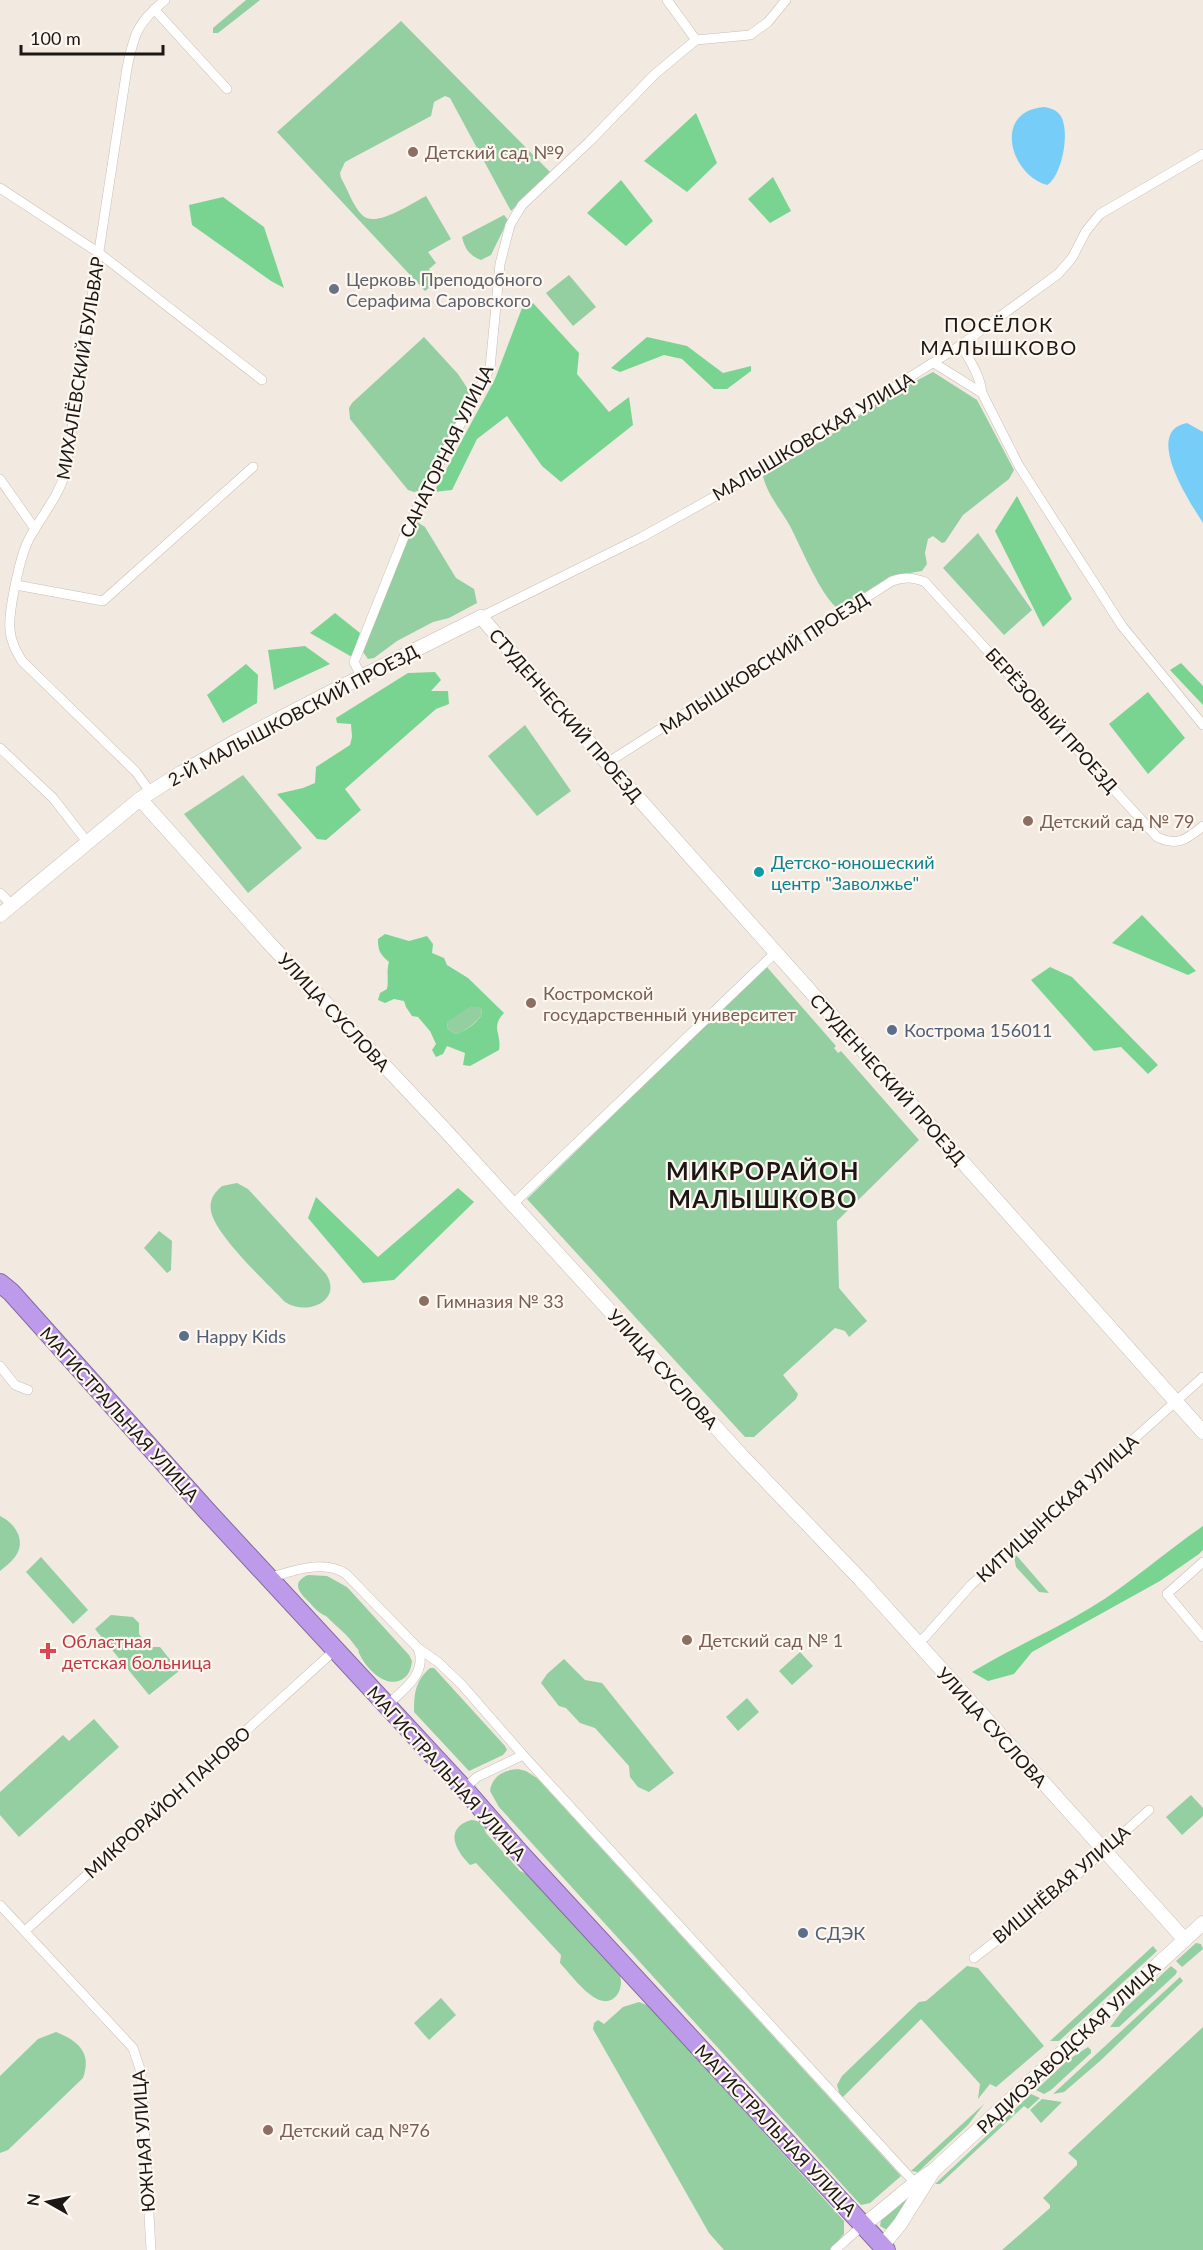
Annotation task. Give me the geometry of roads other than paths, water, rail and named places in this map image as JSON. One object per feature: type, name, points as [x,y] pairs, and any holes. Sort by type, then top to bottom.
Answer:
[{"type":"highway","name":"МАГИСТРАЛЬНАЯ УЛИЦА","points":[[0,1274],[6,1288],[207,1512],[464,1789],[520,1853],[863,2225],[882,2249]]},
{"type":"street","name":"МИХАЛЁВСКИЙ БУЛЬВАР","points":[[146,796],[136,772],[22,660],[13,645],[9,618],[23,553],[35,529],[56,497],[65,473],[131,47],[143,20],[165,0]]},
{"type":"street","points":[[667,0],[696,40],[750,35],[768,22],[786,0]]},
{"type":"street","points":[[154,9],[227,89]]},
{"type":"street","name":"САНАТОРНАЯ УЛИЦА","points":[[361,676],[354,662],[408,527],[490,368],[497,277],[510,225],[522,206],[655,74],[696,40]]},
{"type":"street","name":"МАЛЫШКОВСКАЯ УЛИЦА","points":[[481,617],[642,537],[757,473],[934,363],[1058,274],[1072,258],[1086,231],[1100,214],[1203,154]]},
{"type":"street","points":[[0,188],[99,253],[262,380]]},
{"type":"street","points":[[961,345],[978,374],[982,393],[1019,466],[1122,626],[1203,725]]},
{"type":"street","points":[[934,363],[982,393]]},
{"type":"street","points":[[16,585],[103,601],[253,466]]},
{"type":"street","points":[[0,479],[35,529]]},
{"type":"street","name":"МАЛЫШКОВСКИЙ ПРОЕЗД","points":[[607,764],[892,581],[904,578],[925,582]]},
{"type":"street","name":"БЕРЁЗОВЫЙ ПРОЕЗД","points":[[925,582],[1157,837],[1166,841],[1186,840],[1203,826]]},
{"type":"street","name":"2-Й МАЛЫШКОВСКИЙ ПРОЕЗД","points":[[0,915],[146,796],[227,746],[481,617]]},
{"type":"street","name":"СТУДЕНЧЕСКИЙ ПРОЕЗД","points":[[481,617],[607,764],[1203,1432]]},
{"type":"street","points":[[0,748],[53,798],[88,843]]},
{"type":"street","name":"УЛИЦА СУСЛОВА","points":[[146,796],[268,942],[735,1448],[861,1580],[916,1644],[1185,1940]]},
{"type":"street","points":[[0,892],[12,905]]},
{"type":"street","points":[[512,1205],[776,952]]},
{"type":"street","points":[[0,1366],[15,1385],[28,1390]]},
{"type":"street","name":"КИТИЦЫНСКАЯ УЛИЦА","points":[[916,1644],[925,1637],[971,1585],[1203,1377]]},
{"type":"street","points":[[1203,1562],[1167,1594],[1203,1637]]},
{"type":"street","points":[[268,1578],[325,1566],[337,1568],[346,1574],[418,1648],[438,1662],[462,1685],[523,1755],[914,2182]]},
{"type":"street","points":[[386,1706],[414,1680],[422,1658],[418,1648]]},
{"type":"street","name":"МИКРОРАЙОН ПАНОВО","points":[[25,1931],[335,1650]]},
{"type":"street","points":[[464,1789],[477,1777],[523,1755]]},
{"type":"street","name":"ВИШНЁВАЯ УЛИЦА","points":[[974,1958],[1049,1900],[1149,1810]]},
{"type":"street","points":[[0,1905],[25,1931]]},
{"type":"street","name":"РАДИОЗАВОДСКАЯ УЛИЦА","points":[[863,2225],[885,2209],[914,2182],[933,2171],[1203,1923]]},
{"type":"street","name":"ЮЖНАЯ УЛИЦА","points":[[25,1931],[134,2048],[141,2072],[151,2250]]},
{"type":"street","name":"РАДИОЗАВОДСКАЯ УЛИЦА","points":[[882,2249],[933,2171]]},
{"type":"street","points":[[835,2250],[863,2225]]},
{"type":"water","points":[[1044,107],[1060,115],[1065,131],[1061,163],[1047,185],[1034,179],[1023,169],[1012,143],[1013,131],[1018,119],[1028,111]]},
{"type":"water","points":[[1187,423],[1203,432],[1203,523],[1181,485],[1169,453],[1169,439],[1174,429]]},
{"type":"place","name":"Детский сад №9","points":[[413,152]]},
{"type":"place","name":"Церковь Преподобного Серафима Саровского","points":[[334,289]]},
{"type":"place","name":"Детский сад № 79","points":[[1028,821]]},
{"type":"place","name":"Детско-юношеский центр \"Заволжье\"","points":[[759,872]]},
{"type":"place","name":"Костромской государственный университет","points":[[531,1003]]},
{"type":"place","name":"Кострома 156011","points":[[892,1030]]},
{"type":"place","name":"Гимназия № 33","points":[[424,1301]]},
{"type":"place","name":"Happy Kids","points":[[184,1336]]},
{"type":"place","name":"Детский сад № 1","points":[[687,1640]]},
{"type":"place","name":"Областная детская больница","points":[[48,1651]]},
{"type":"place","name":"СДЭК","points":[[803,1933]]},
{"type":"place","name":"Детский сад №76","points":[[268,2130]]},
{"type":"district","name":"ПОСЁЛОК МАЛЫШКОВО","points":[[999,336]]},
{"type":"district","name":"МИКРОРАЙОН МАЛЫШКОВО","points":[[763,1184]]}]
